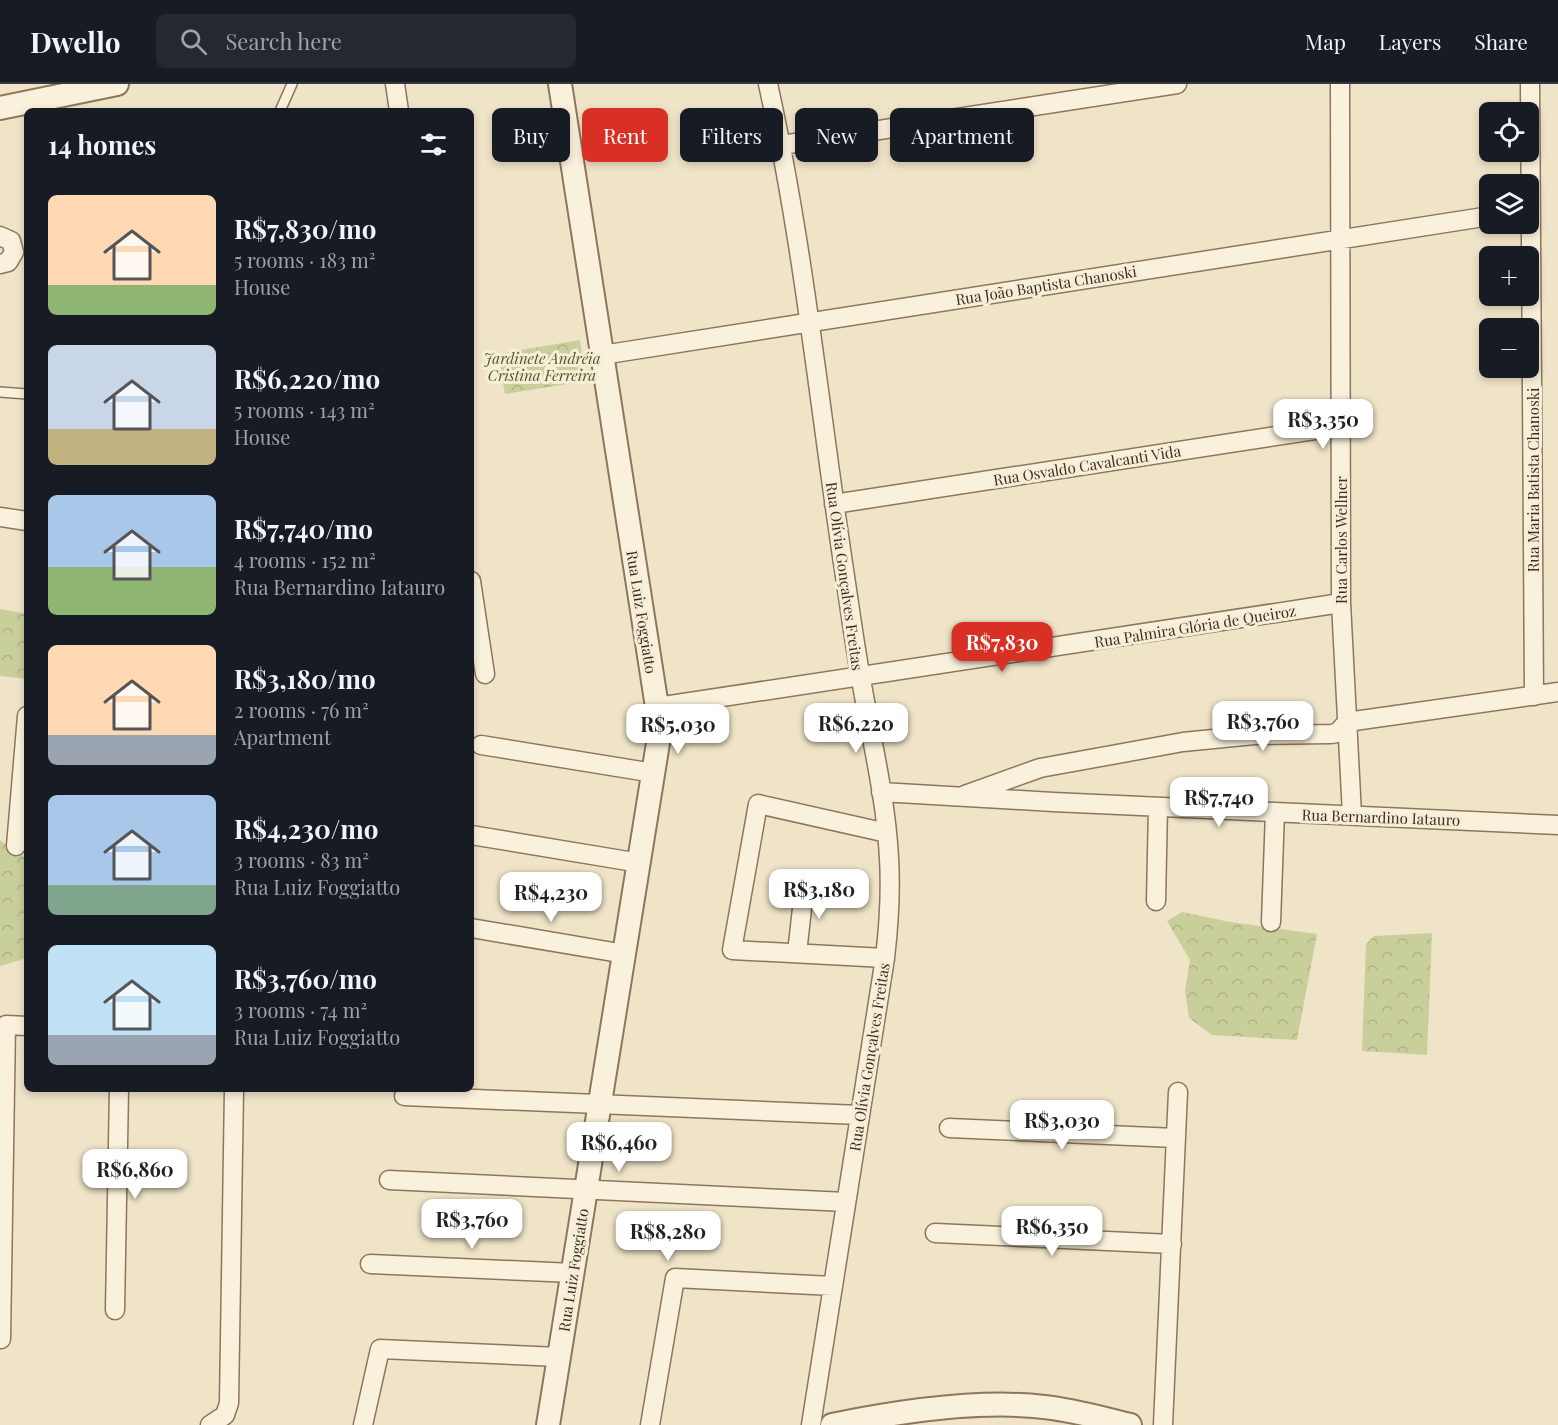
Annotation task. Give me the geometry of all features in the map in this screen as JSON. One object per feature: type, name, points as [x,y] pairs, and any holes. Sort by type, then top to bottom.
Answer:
[{"type":"street","points":[[0,108],[117,84]]},
{"type":"street","points":[[395,84],[399,108]]},
{"type":"street","name":"Rua Luiz Foggiatto","points":[[548,1425],[659,737],[657,707],[560,84]]},
{"type":"street","name":"Rua Olívia Gonçalves Freitas","points":[[768,84],[773,108]]},
{"type":"street","points":[[783,146],[1177,84]]},
{"type":"street","name":"Rua Carlos Wellner","points":[[1340,84],[1341,603],[1352,815]]},
{"type":"street","name":"Rua Maria Batista Chanoski","points":[[1530,84],[1530,174]]},
{"type":"street","name":"Rua Olívia Gonçalves Freitas","points":[[783,152],[811,322],[834,504],[860,676],[887,833],[890,909],[885,958],[811,1425]]},
{"type":"street","name":"Rua João Baptista Chanoski","points":[[602,355],[1479,218]]},
{"type":"street","name":"Rua Maria Batista Chanoski","points":[[1530,234],[1534,696]]},
{"type":"street","points":[[0,236],[11,241],[14,247],[13,260]]},
{"type":"street","name":"Rua Osvaldo Cavalcanti Vida","points":[[834,504],[1341,426]]},
{"type":"street","points":[[0,518],[24,521]]},
{"type":"street","name":"Rua Palmira Glória de Queiroz","points":[[657,707],[1341,603]]},
{"type":"street","points":[[474,614],[485,674]]},
{"type":"street","points":[[961,797],[1015,776],[1065,762],[1226,737],[1331,734],[1336,733],[1347,722],[1558,692]]},
{"type":"street","points":[[481,745],[654,773]]},
{"type":"street","points":[[16,846],[24,751]]},
{"type":"street","name":"Rua Bernardino Iatauro","points":[[881,792],[1558,825]]},
{"type":"street","points":[[885,958],[732,950],[758,804],[887,833]]},
{"type":"street","points":[[1156,901],[1158,807]]},
{"type":"street","points":[[1271,922],[1275,812]]},
{"type":"street","points":[[474,836],[640,863]]},
{"type":"street","points":[[796,953],[805,882]]},
{"type":"street","points":[[474,929],[625,954]]},
{"type":"street","points":[[1,1339],[6,1024],[24,1026]]},
{"type":"street","points":[[115,1310],[119,1092]]},
{"type":"street","points":[[210,1425],[225,1415],[229,1403],[234,1092]]},
{"type":"street","points":[[1163,1425],[1178,1092]]},
{"type":"street","points":[[405,1096],[860,1115]]},
{"type":"street","points":[[949,1128],[1176,1138]]},
{"type":"street","points":[[389,1180],[846,1202]]},
{"type":"street","points":[[935,1233],[1172,1244]]},
{"type":"street","points":[[370,1264],[573,1273]]},
{"type":"street","points":[[650,1425],[675,1278],[833,1286]]},
{"type":"street","points":[[363,1425],[380,1348],[559,1357]]},
{"type":"street","points":[[832,1425],[922,1411],[1016,1405],[1070,1410],[1130,1425]]},
{"type":"lane","points":[[281,108],[292,84]]},
{"type":"lane","points":[[0,393],[24,393]]},
{"type":"green space","name":"Jardinete Andréia Cristina Ferreira","points":[[580,340],[586,381],[505,394],[498,354]]},
{"type":"green space","points":[[0,609],[24,613],[24,679],[0,676]]},
{"type":"green space","points":[[0,840],[24,857],[24,959],[0,966]]},
{"type":"green space","points":[[1182,912],[1230,922],[1317,934],[1297,1040],[1212,1035],[1189,1018],[1185,991],[1190,960],[1167,921]]},
{"type":"green space","points":[[1432,933],[1427,1055],[1362,1051],[1366,944],[1374,936]]}]
